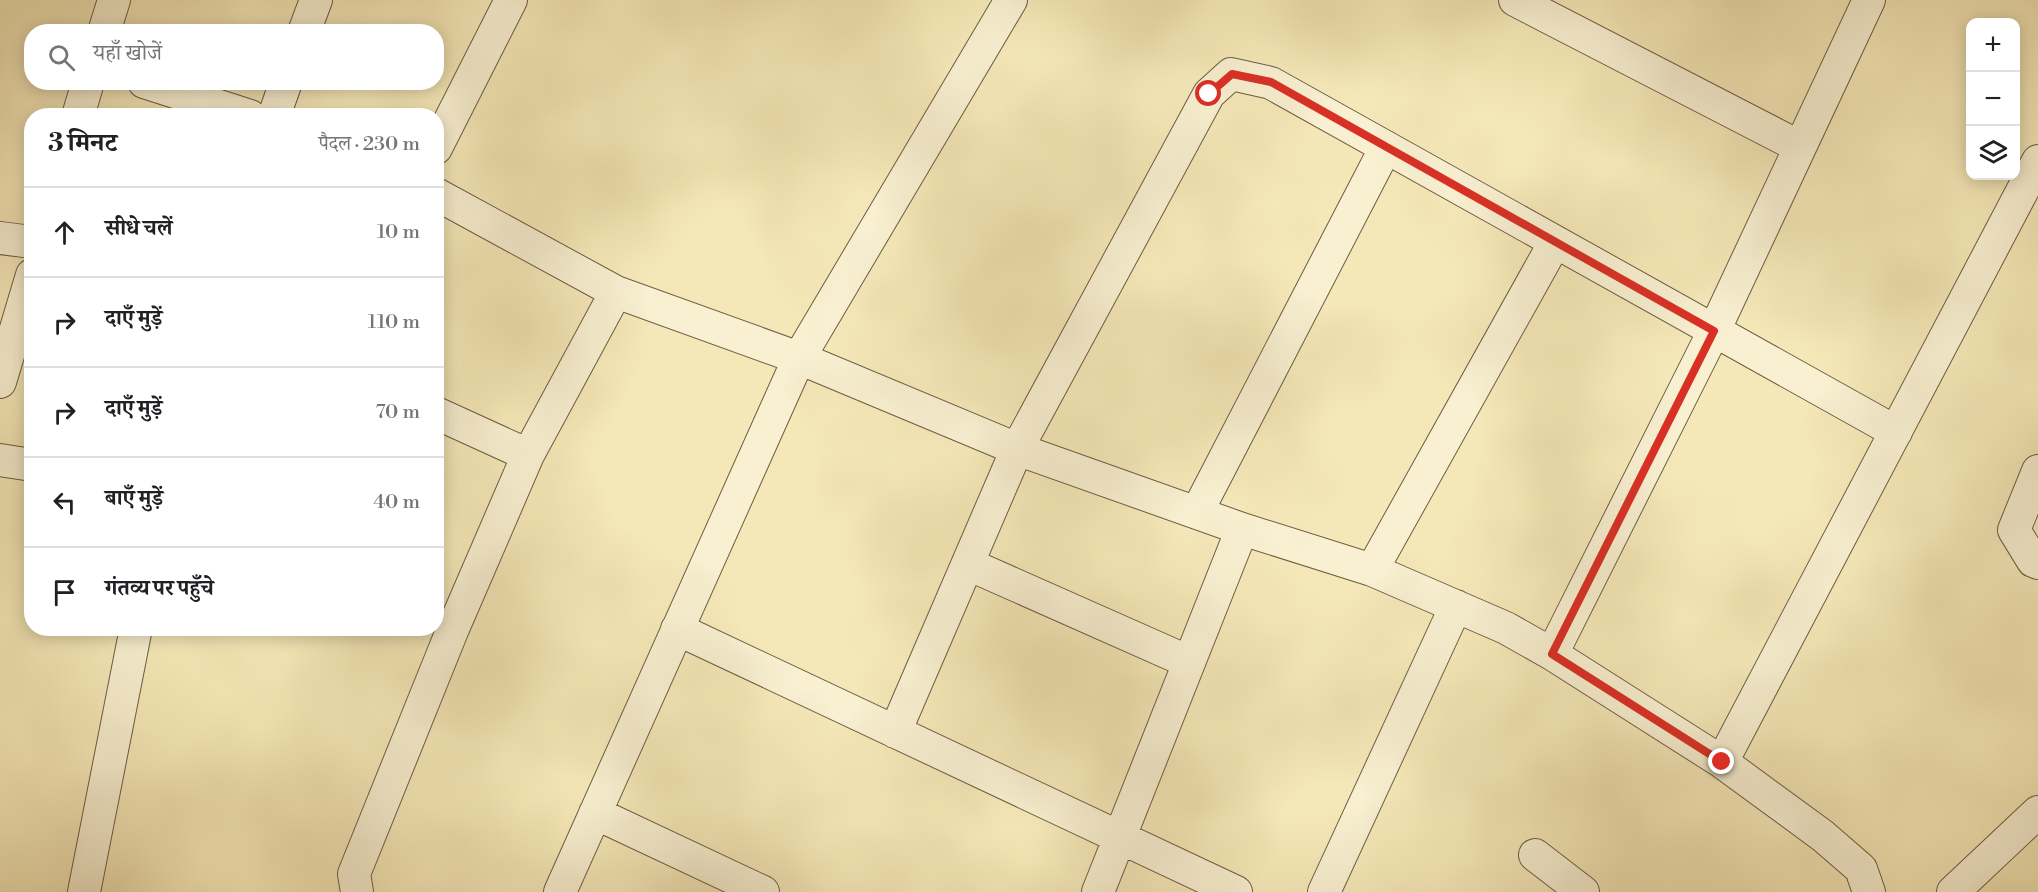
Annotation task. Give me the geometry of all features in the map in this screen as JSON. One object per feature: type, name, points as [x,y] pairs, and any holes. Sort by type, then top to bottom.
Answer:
[{"type":"street","points":[[106,24],[114,0]]},
{"type":"street","points":[[307,24],[316,0]]},
{"type":"street","points":[[444,132],[511,0]]},
{"type":"street","points":[[560,892],[799,358],[1011,0]]},
{"type":"street","points":[[1515,0],[1800,147]]},
{"type":"street","points":[[1552,654],[1714,331],[1869,0]]},
{"type":"street","points":[[895,732],[1017,449],[1209,94],[1232,74],[1271,82],[1896,432]]},
{"type":"street","points":[[80,108],[86,90]]},
{"type":"street","points":[[169,90],[225,108]]},
{"type":"street","points":[[277,108],[283,90]]},
{"type":"street","points":[[1197,512],[1386,147]]},
{"type":"street","points":[[1722,762],[2038,161]]},
{"type":"street","points":[[444,198],[616,292],[799,358],[1017,449],[1242,529],[1372,570],[1506,628],[1552,654],[1722,762],[1823,836],[1861,869],[1869,892]]},
{"type":"street","points":[[0,238],[24,241]]},
{"type":"street","points":[[1372,570],[1555,242]]},
{"type":"street","points":[[444,627],[528,455],[616,292]]},
{"type":"street","points":[[0,382],[24,301]]},
{"type":"street","points":[[444,417],[528,455]]},
{"type":"street","points":[[0,460],[24,464]]},
{"type":"street","points":[[2038,471],[2014,530],[2033,561],[2038,563]]},
{"type":"street","points":[[1098,892],[1242,529]]},
{"type":"street","points":[[968,564],[1189,662]]},
{"type":"street","points":[[1324,892],[1456,606]]},
{"type":"street","points":[[677,629],[1236,892]]},
{"type":"street","points":[[84,892],[133,636]]},
{"type":"street","points":[[357,892],[354,874],[441,636]]},
{"type":"street","points":[[1953,892],[2038,812]]},
{"type":"street","points":[[595,813],[763,892]]},
{"type":"street","points":[[1535,855],[1582,892]]},
{"type":"route","points":[[1209,94],[1232,74],[1271,82],[1714,331],[1552,654],[1722,762]]}]
